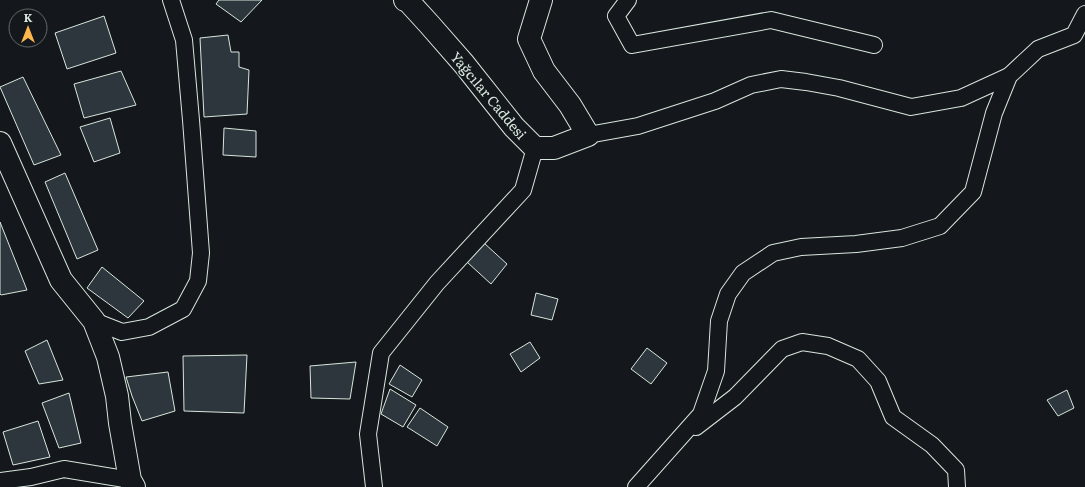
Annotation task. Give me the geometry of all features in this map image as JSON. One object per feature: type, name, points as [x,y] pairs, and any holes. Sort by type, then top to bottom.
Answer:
[{"type":"street","points":[[94,321],[122,332],[149,327],[183,309],[198,281],[201,253],[185,48],[172,0]]},
{"type":"street","name":"Yağcılar Caddesi","points":[[406,0],[464,64],[514,127],[535,148],[554,148],[588,135]]},
{"type":"street","points":[[541,0],[529,39],[544,71],[570,105],[588,135],[638,126],[715,101],[751,85],[781,79],[839,88],[911,107],[961,98],[1009,76],[1038,49],[1074,35],[1085,14]]},
{"type":"street","points":[[628,0],[616,16],[632,45],[771,20],[874,45]]},
{"type":"street","points":[[636,487],[701,414],[716,372],[719,321],[728,294],[743,273],[773,252],[801,247],[856,244],[902,238],[940,226],[973,192],[994,113],[1009,76]]},
{"type":"street","points":[[0,143],[61,280],[94,321],[108,357],[117,396],[120,423],[132,483],[64,469],[31,477],[0,481]]},
{"type":"street","points":[[374,487],[368,434],[381,354],[437,283],[523,190],[535,148]]},
{"type":"street","points":[[677,441],[735,397],[782,349],[802,342],[828,346],[858,359],[878,381],[893,416],[932,445],[956,470],[957,487]]},
{"type":"building","points":[[219,0],[262,0],[241,22],[216,4]]},
{"type":"building","points":[[104,16],[116,53],[67,69],[55,33]]},
{"type":"building","points":[[228,35],[231,52],[239,52],[239,67],[249,70],[247,114],[204,117],[200,38]]},
{"type":"building","points":[[121,71],[136,105],[84,118],[74,84]]},
{"type":"building","points":[[23,77],[61,155],[34,165],[0,87]]},
{"type":"building","points":[[110,118],[120,153],[94,162],[80,127]]},
{"type":"building","points":[[224,128],[256,131],[256,157],[223,155]]},
{"type":"building","points":[[65,173],[98,250],[77,259],[45,182]]},
{"type":"building","points":[[0,222],[27,290],[0,294]]},
{"type":"building","points":[[484,243],[507,264],[491,284],[467,262]]},
{"type":"building","points":[[102,267],[144,301],[128,318],[87,288]]},
{"type":"building","points":[[536,293],[558,299],[552,320],[531,315]]},
{"type":"building","points":[[47,340],[63,380],[39,384],[25,351]]},
{"type":"building","points":[[530,342],[540,358],[521,372],[510,354]]},
{"type":"building","points":[[647,348],[667,363],[651,384],[631,369]]},
{"type":"building","points":[[247,355],[244,413],[184,411],[183,356]]},
{"type":"building","points":[[356,362],[350,399],[311,398],[310,366]]},
{"type":"building","points":[[400,365],[422,380],[412,397],[389,384]]},
{"type":"building","points":[[168,372],[175,411],[142,421],[126,377]]},
{"type":"building","points":[[390,389],[416,405],[403,427],[381,414]]},
{"type":"building","points":[[1067,390],[1074,408],[1058,416],[1047,400]]},
{"type":"building","points":[[69,393],[81,443],[59,448],[42,403]]},
{"type":"building","points":[[420,408],[448,427],[437,446],[407,427]]},
{"type":"building","points":[[38,421],[50,457],[13,465],[3,432]]}]
